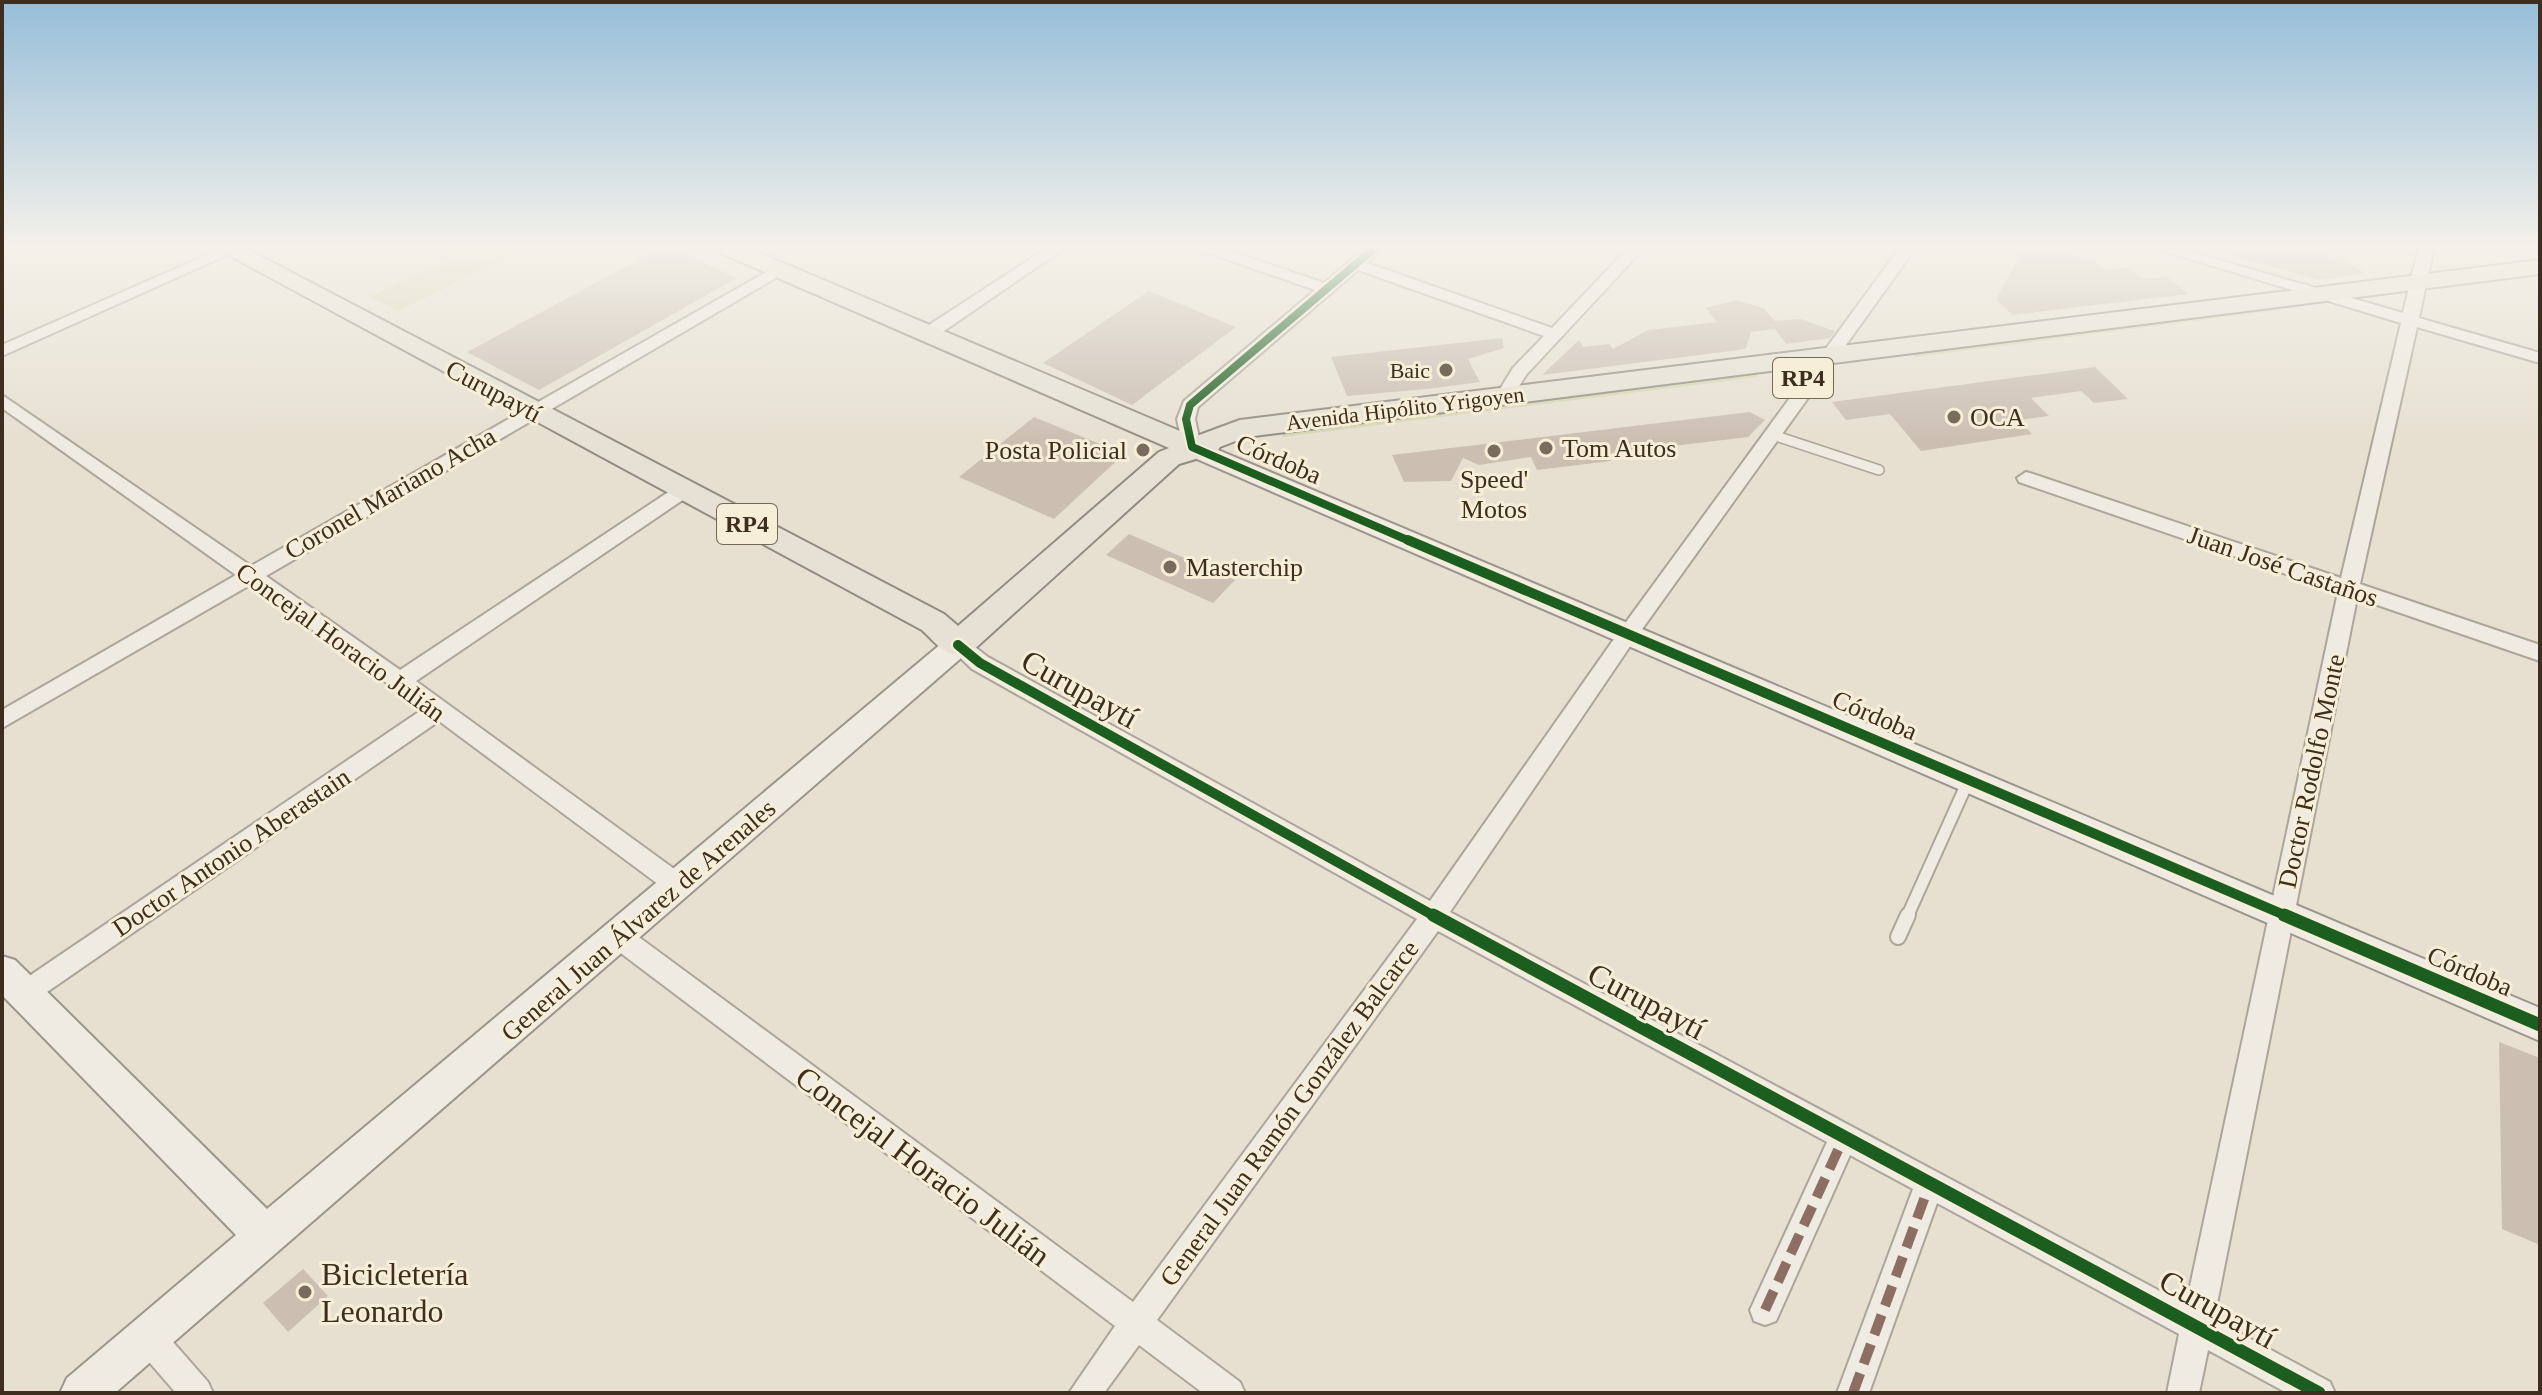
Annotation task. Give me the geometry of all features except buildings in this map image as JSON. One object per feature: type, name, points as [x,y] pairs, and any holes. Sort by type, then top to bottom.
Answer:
[{"type":"main road","name":"Curupaytí","points":[[348,311],[531,411],[933,622],[958,645]]},
{"type":"main road","name":"Córdoba","points":[[878,311],[1192,447]]},
{"type":"main road","name":"Avenida Hipólito Yrigoyen","points":[[1192,447],[1240,429],[2183,311]]},
{"type":"main road","name":"Avenida Hipólito Yrigoyen","points":[[1192,447],[1260,448],[2330,311]]},
{"type":"main road","name":"General Juan Álvarez de Arenales","points":[[958,645],[1169,458],[1192,447]]},
{"type":"street","points":[[2,351],[90,311]]},
{"type":"street","name":"Coronel Mariano Acha","points":[[2,720],[706,311]]},
{"type":"street","points":[[929,333],[962,311]]},
{"type":"street","points":[[1192,447],[1186,419],[1190,405],[1298,311]]},
{"type":"street","points":[[1489,311],[1554,334]]},
{"type":"street","points":[[1506,394],[1519,372],[1576,311]]},
{"type":"street","name":"General Juan Ramón González Balcarce","points":[[1085,1393],[1434,916],[1628,634],[1812,376],[1833,354],[1863,311]]},
{"type":"street","name":"Doctor Rodolfo Monte","points":[[2183,1393],[2349,588],[2411,311]]},
{"type":"street","points":[[2434,311],[2540,358]]},
{"type":"street","name":"Concejal Horacio Julián","points":[[2,400],[400,681],[679,886]]},
{"type":"street","name":"Córdoba","points":[[1192,447],[2540,1025]]},
{"type":"street","name":"Juan José Castaños","points":[[2026,478],[2540,653]]},
{"type":"street","points":[[400,681],[683,491]]},
{"type":"street","name":"General Juan Álvarez de Arenales","points":[[82,1393],[958,645]]},
{"type":"street","name":"Curupaytí","points":[[958,645],[994,671],[1434,916],[2319,1393]]},
{"type":"street","name":"Doctor Antonio Aberastain","points":[[13,982],[437,711]]},
{"type":"street","name":"Concejal Horacio Julián","points":[[619,937],[1229,1393]]},
{"type":"street","points":[[13,982],[266,1237]]},
{"type":"street","points":[[1765,1310],[1844,1137]]},
{"type":"street","points":[[1853,1393],[1930,1183]]},
{"type":"street","points":[[148,1337],[197,1393]]},
{"type":"lane","points":[[1770,434],[1879,470]]},
{"type":"lane","points":[[1898,937],[1969,778]]},
{"type":"green space","points":[[2238,311],[2272,311],[1915,357],[1912,354]]},
{"type":"green space","points":[[1755,373],[1759,377],[1283,437],[1281,432]]},
{"type":"marked path","points":[[1765,1310],[1844,1137]]},
{"type":"marked path","points":[[1853,1393],[1930,1183]]},
{"type":"cycle path","points":[[1300,311],[1190,405],[1186,419],[1192,447],[2540,1025]]},
{"type":"cycle path","points":[[958,645],[980,663],[1434,916],[2319,1393]]},
{"type":"place","name":"Baic","points":[[1446,370]]},
{"type":"place","name":"OCA","points":[[1954,417]]},
{"type":"place","name":"Tom Autos","points":[[1546,448]]},
{"type":"place","name":"Posta Policial","points":[[1143,450]]},
{"type":"place","name":"Speed' Motos","points":[[1494,451]]},
{"type":"place","name":"Masterchip","points":[[1170,567]]},
{"type":"place","name":"Bicicletería Leonardo","points":[[305,1292]]}]
